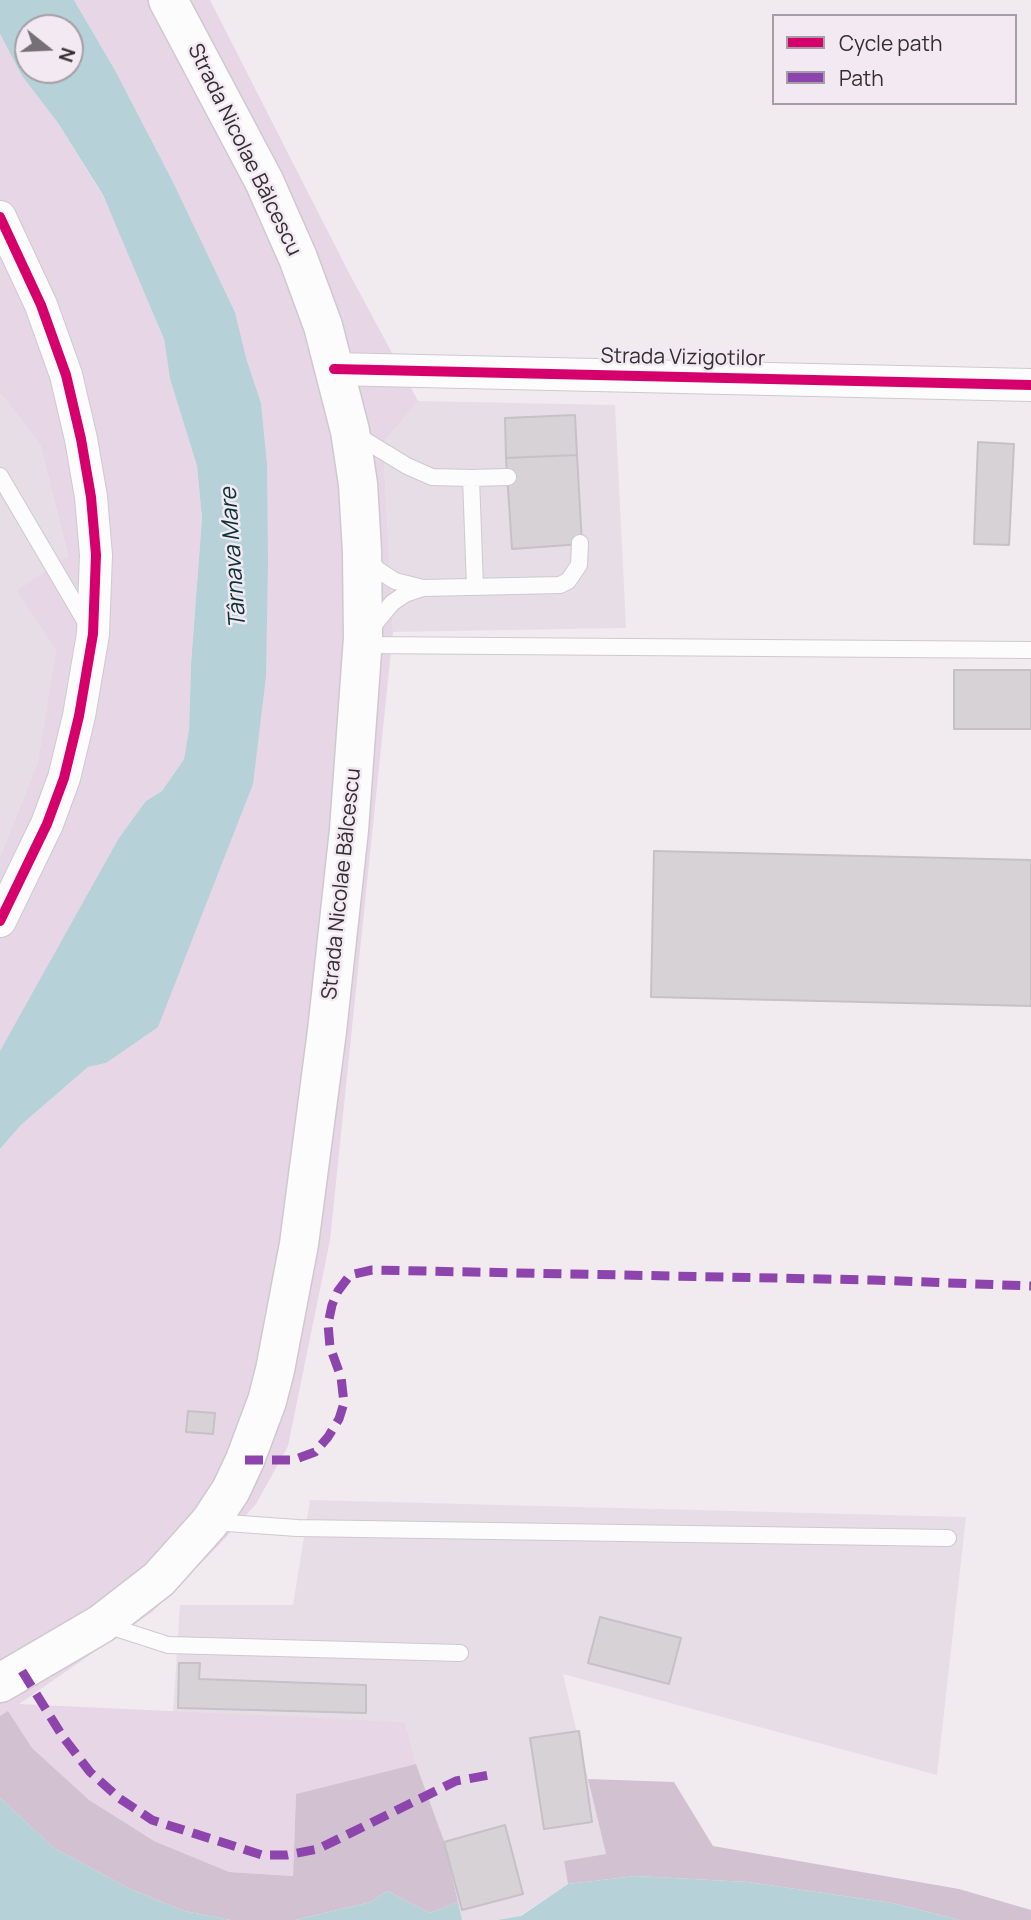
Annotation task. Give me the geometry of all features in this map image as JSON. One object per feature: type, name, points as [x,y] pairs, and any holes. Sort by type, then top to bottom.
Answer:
[{"type":"main road","name":"Strada Nicolae Bălcescu","points":[[0,1683],[101,1624],[171,1567],[210,1522],[231,1490],[256,1432],[275,1370],[301,1231],[349,830],[363,642],[358,484],[350,431],[323,326],[298,258],[264,181],[168,0]]},
{"type":"street","points":[[0,217],[41,305],[65,375],[81,439],[91,497],[96,555],[93,634],[79,716],[64,778],[47,824],[0,921]]},
{"type":"street","name":"Strada Vizigotilor","points":[[334,369],[1031,385]]},
{"type":"lane","points":[[350,431],[407,466],[432,477],[508,477]]},
{"type":"lane","points":[[0,476],[93,634]]},
{"type":"lane","points":[[471,478],[475,587]]},
{"type":"lane","points":[[362,551],[378,570],[395,581],[422,588],[560,585],[568,581],[579,565],[580,543]]},
{"type":"lane","points":[[363,642],[392,603],[405,594],[422,588]]},
{"type":"lane","points":[[363,642],[1031,650]]},
{"type":"lane","points":[[210,1522],[297,1528],[948,1538]]},
{"type":"lane","points":[[101,1624],[168,1645],[460,1653]]},
{"type":"shaded area","points":[[74,0],[210,0],[349,273],[418,401],[383,443],[393,632],[330,1240],[288,1446],[256,1504],[152,1612],[19,1704],[405,1722],[416,1764],[296,1794],[293,1876],[228,1872],[154,1841],[88,1800],[32,1748],[8,1712],[0,1716],[0,1149],[21,1125],[88,1067],[106,1063],[266,676],[267,463],[261,403],[235,312],[173,182],[116,72]]},
{"type":"shaded area","points":[[0,34],[14,61],[14,84],[28,84],[58,123],[103,196],[136,270],[164,339],[170,379],[197,466],[202,518],[189,730],[184,759],[162,791],[146,801],[0,1051],[0,857],[38,761],[56,650],[16,591],[68,556],[40,444],[0,393]]},
{"type":"shaded area","points":[[0,393],[40,444],[68,557],[16,591],[56,650],[38,761],[0,857]]},
{"type":"shaded area","points":[[418,401],[615,405],[626,628],[393,632],[383,443]]},
{"type":"shaded area","points":[[310,1500],[966,1517],[937,1775],[563,1674],[606,1854],[564,1861],[568,1884],[520,1916],[497,1920],[462,1920],[444,1842],[416,1764],[405,1722],[173,1713],[180,1605],[293,1605]]},
{"type":"shaded area","points":[[8,1711],[32,1748],[89,1800],[154,1841],[229,1872],[293,1876],[296,1794],[416,1764],[444,1841],[458,1902],[430,1913],[387,1891],[371,1902],[295,1920],[231,1920],[184,1911],[130,1889],[54,1848],[0,1798],[0,1716]]},
{"type":"shaded area","points":[[588,1779],[674,1782],[713,1846],[959,1889],[1031,1910],[1031,1920],[959,1920],[892,1903],[748,1882],[636,1876],[568,1884],[564,1861],[606,1854]]},
{"type":"water","points":[[0,0],[74,0],[82,14],[14,14],[14,61],[0,34]]},
{"type":"water","name":"Târnava Mare","points":[[84,17],[173,182],[235,312],[261,403],[267,463],[266,676],[253,784],[158,1027],[106,1063],[88,1067],[21,1125],[0,1149],[0,1051],[119,838],[146,801],[162,791],[184,759],[189,730],[202,518],[197,466],[170,379],[164,339],[103,195],[58,123],[28,84],[84,84]]},
{"type":"water","points":[[0,1798],[54,1848],[130,1889],[184,1911],[231,1920],[0,1920]]},
{"type":"water","points":[[636,1876],[748,1882],[892,1903],[959,1920],[497,1920],[521,1916],[568,1884]]},
{"type":"water","points":[[387,1891],[430,1913],[458,1902],[462,1920],[295,1920],[371,1902]]},
{"type":"building","points":[[575,415],[577,455],[506,458],[505,418]]},
{"type":"building","points":[[978,442],[1014,444],[1009,545],[974,544]]},
{"type":"building","points":[[577,455],[582,544],[512,549],[506,458]]},
{"type":"building","points":[[954,670],[1031,670],[1031,729],[954,729]]},
{"type":"building","points":[[654,851],[1031,860],[1031,1006],[651,997]]},
{"type":"building","points":[[188,1411],[215,1413],[213,1434],[186,1432]]},
{"type":"building","points":[[600,1617],[681,1638],[669,1684],[588,1663]]},
{"type":"building","points":[[179,1663],[200,1663],[199,1679],[366,1685],[366,1713],[178,1708]]},
{"type":"building","points":[[579,1731],[592,1822],[544,1829],[530,1738]]},
{"type":"building","points":[[505,1825],[523,1894],[462,1910],[444,1842]]},
{"type":"marked path","points":[[245,1460],[293,1460],[315,1452],[328,1437],[339,1419],[344,1403],[341,1377],[330,1347],[328,1324],[332,1305],[350,1275],[372,1270],[872,1280],[1031,1286]]},
{"type":"marked path","points":[[22,1671],[63,1737],[90,1772],[119,1798],[152,1820],[262,1855],[287,1855],[318,1849],[456,1781],[495,1774]]},
{"type":"cycle path","points":[[0,217],[41,305],[66,375],[91,497],[96,555],[93,634],[79,716],[64,778],[47,824],[0,921]]},
{"type":"cycle path","points":[[334,369],[1031,385]]}]
